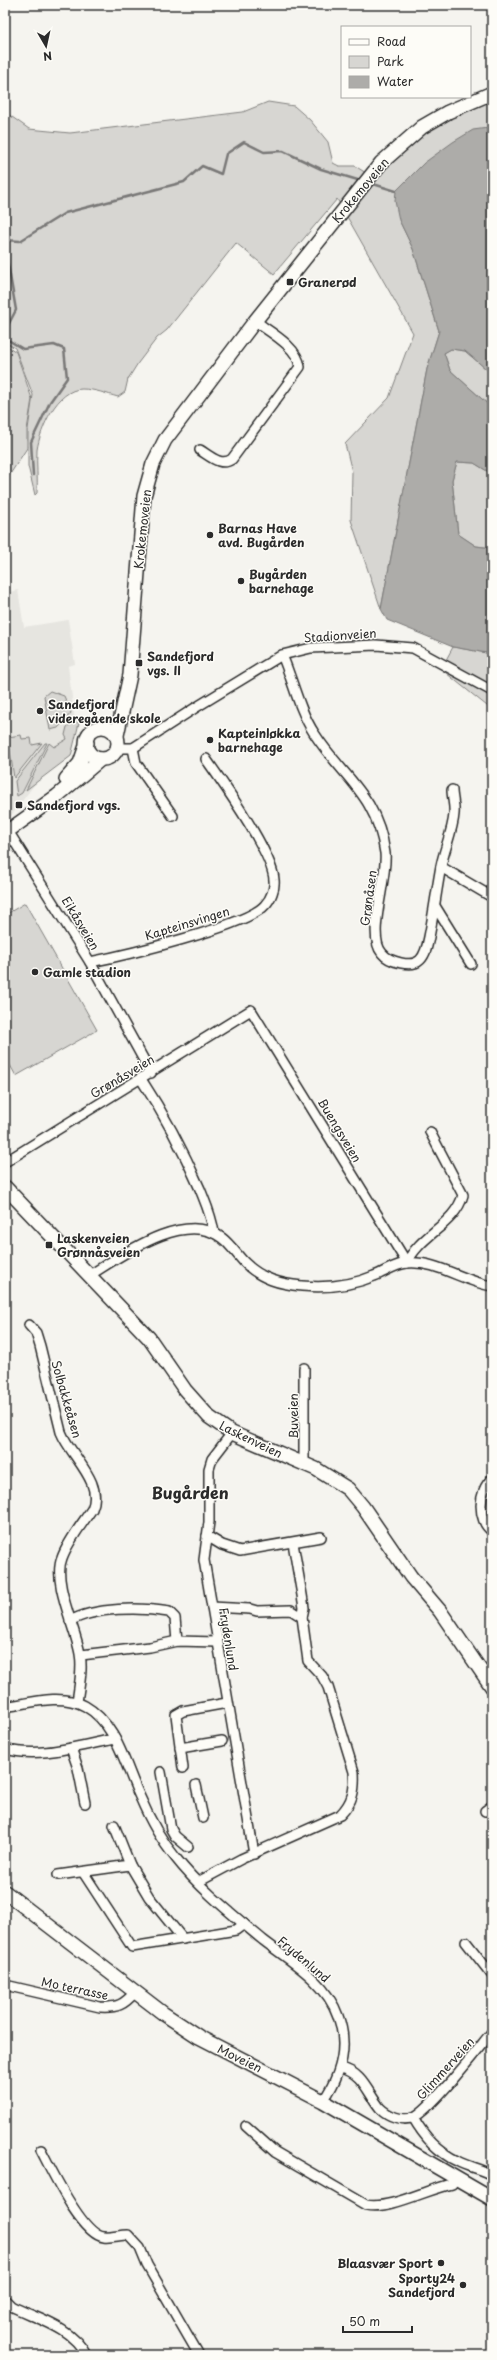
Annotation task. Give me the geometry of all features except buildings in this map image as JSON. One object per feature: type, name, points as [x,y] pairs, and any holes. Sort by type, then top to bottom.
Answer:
[{"type":"street","name":"Krokemoveien","points":[[117,742],[130,675],[142,510],[153,464],[172,428],[350,200],[390,154],[411,135],[434,119],[492,93]]},
{"type":"street","points":[[200,450],[220,462],[228,462],[232,459],[300,367],[298,357],[292,350],[255,321]]},
{"type":"street","name":"Stadionveien","points":[[133,748],[282,655],[310,648],[376,644],[406,647],[428,655],[492,691]]},
{"type":"street","name":"Grønåsen","points":[[282,655],[302,709],[314,734],[360,790],[375,816],[385,853],[384,881],[376,934],[381,953],[387,958],[398,962],[413,964],[420,960],[425,953],[435,906],[440,867],[454,814],[452,790]]},
{"type":"street","name":"Krokemoveien","points":[[6,829],[65,781],[80,762],[89,734],[113,714],[130,675]]},
{"type":"street","points":[[96,728],[106,727],[117,742],[133,748],[136,763],[173,816]]},
{"type":"street","points":[[6,829],[57,796],[101,759],[111,756],[117,742]]},
{"type":"street","points":[[87,743],[92,755],[101,759]]},
{"type":"street","name":"Kapteinsvingen","points":[[90,962],[212,931],[258,911],[265,905],[273,889],[274,879],[268,858],[206,759]]},
{"type":"street","name":"Eikåsveien","points":[[6,829],[90,962],[151,1073]]},
{"type":"street","points":[[440,867],[492,897]]},
{"type":"street","points":[[435,906],[471,964]]},
{"type":"street","name":"Grønåsveien","points":[[5,1162],[251,1010]]},
{"type":"street","name":"Buengsveien","points":[[251,1010],[407,1263]]},
{"type":"street","points":[[141,1079],[164,1114],[189,1163],[212,1220],[214,1232]]},
{"type":"street","points":[[407,1263],[411,1253],[454,1214],[460,1204],[462,1195],[430,1132]]},
{"type":"street","name":"Laskenveien","points":[[5,1187],[149,1338],[200,1409],[220,1426],[232,1433],[304,1463],[341,1484],[363,1507],[411,1577],[440,1611],[492,1688]]},
{"type":"street","points":[[90,1275],[165,1233],[186,1228],[214,1232],[254,1271],[266,1279],[281,1283],[318,1287],[339,1286],[373,1277],[407,1263],[422,1264],[492,1286]]},
{"type":"street","name":"Solbakkeåsen","points":[[29,1325],[36,1333],[40,1346],[61,1432],[73,1454],[88,1474],[95,1492],[95,1501],[92,1509],[61,1559],[60,1573],[70,1621],[81,1655],[81,1671],[77,1702]]},
{"type":"street","name":"Buveien","points":[[304,1368],[304,1463]]},
{"type":"street","name":"Frydenlund","points":[[232,1433],[212,1459],[209,1469],[209,1522],[204,1560],[227,1703],[254,1854]]},
{"type":"street","points":[[492,1479],[485,1489],[481,1500],[485,1523],[492,1531]]},
{"type":"street","points":[[207,1536],[240,1551],[293,1543],[321,1536]]},
{"type":"street","points":[[198,1882],[220,1869],[340,1815],[348,1807],[355,1787],[350,1755],[328,1687],[322,1676],[308,1661],[302,1618],[304,1608],[293,1543]]},
{"type":"street","points":[[212,1607],[250,1609],[262,1612],[291,1610],[302,1618]]},
{"type":"street","points":[[70,1621],[83,1616],[129,1609],[169,1612],[175,1618],[177,1641]]},
{"type":"street","points":[[81,1655],[150,1647],[177,1641],[217,1642]]},
{"type":"street","name":"Frydenlund","points":[[5,1707],[48,1700],[77,1702],[99,1716],[115,1739],[153,1824],[175,1858],[198,1882],[244,1924],[293,1962],[323,1989],[331,2001],[342,2030],[343,2058],[341,2068],[332,2088],[323,2101]]},
{"type":"street","points":[[183,1768],[176,1719],[179,1713],[227,1703]]},
{"type":"street","points":[[5,1749],[22,1753],[71,1748],[115,1739]]},
{"type":"street","points":[[180,1748],[222,1741]]},
{"type":"street","points":[[71,1748],[78,1768],[85,1802]]},
{"type":"street","points":[[161,1772],[171,1829],[175,1836],[188,1847]]},
{"type":"street","points":[[196,1785],[203,1818]]},
{"type":"street","points":[[114,1825],[130,1865],[149,1897],[183,1939]]},
{"type":"street","points":[[58,1875],[130,1865]]},
{"type":"street","points":[[83,1872],[132,1948],[236,1930],[244,1924]]},
{"type":"street","name":"Moveien","points":[[5,1892],[135,1992],[199,2037],[323,2101],[492,2198]]},
{"type":"street","points":[[466,1942],[492,1975]]},
{"type":"street","name":"Mo terrasse","points":[[5,1985],[100,2007],[114,2008],[125,2003],[135,1992]]},
{"type":"street","name":"Glimmerveien","points":[[413,2117],[430,2104],[492,2032]]},
{"type":"street","points":[[341,2068],[350,2070],[358,2076],[381,2109],[395,2117],[413,2117],[429,2140],[444,2154],[457,2162],[492,2175]]},
{"type":"street","points":[[246,2126],[275,2152],[366,2205],[375,2206],[402,2200],[452,2184],[456,2178]]},
{"type":"street","points":[[41,2150],[66,2196],[94,2233],[103,2237],[128,2235],[140,2248],[147,2265],[198,2355]]},
{"type":"street","points":[[5,2300],[11,2306],[70,2334],[81,2344],[86,2355]]},
{"type":"shaded area","name":"Sandefjord videregående skole","points":[[18,590],[24,627],[68,620],[75,664],[68,666],[76,729],[5,824],[5,593]]},
{"type":"green space","points":[[492,100],[492,129],[488,128],[399,220],[413,249],[439,331],[427,369],[381,609],[351,520],[352,472],[345,444],[389,398],[413,333],[337,199],[274,274],[236,243],[167,330],[157,338],[138,363],[128,379],[125,392],[118,397],[82,389],[73,391],[65,396],[51,412],[39,441],[37,450],[37,493],[35,495],[28,466],[28,429],[33,395],[15,348],[5,342],[5,112],[29,129],[70,133],[243,112],[268,102],[294,106],[310,120],[328,142],[333,163],[339,166],[355,166],[374,178],[416,137],[437,124]]},
{"type":"green space","points":[[5,344],[16,352],[32,399],[27,430],[27,448],[5,482]]},
{"type":"green space","points":[[451,349],[465,351],[492,374],[492,408],[450,370],[444,353]]},
{"type":"green space","points":[[457,462],[474,463],[492,474],[492,548],[476,546],[458,534],[452,480]]},
{"type":"green space","points":[[453,647],[492,654],[492,710],[441,669]]},
{"type":"green space","points":[[50,691],[64,696],[71,713],[58,728],[50,730],[44,696]]},
{"type":"green space","points":[[74,721],[79,723],[71,756],[26,790],[49,743],[54,747],[67,739],[65,735],[67,727]]},
{"type":"green space","points":[[21,735],[22,739],[31,738],[32,745],[42,743],[14,778],[8,737]]},
{"type":"green space","points":[[45,743],[47,743],[22,793],[17,796],[15,781]]},
{"type":"green space","name":"Gamle stadion","points":[[25,903],[97,1030],[16,1076],[5,1056],[5,915]]},
{"type":"water","points":[[488,128],[492,129],[492,374],[465,351],[451,349],[444,353],[450,370],[492,408],[492,474],[474,463],[457,462],[452,480],[458,534],[476,546],[492,548],[492,654],[453,647],[387,620],[381,609],[427,369],[439,331],[413,249],[399,220],[395,201],[396,191],[424,163],[453,142],[473,130]]},
{"type":"waterway","points":[[5,240],[20,241],[65,213],[184,182],[202,166],[221,174],[226,154],[244,142],[264,152],[283,151],[321,169],[361,181]]},
{"type":"waterway","points":[[370,183],[396,191]]},
{"type":"waterway","points":[[5,247],[16,310],[5,331]]},
{"type":"waterway","points":[[5,338],[23,349],[54,345],[64,349],[67,378],[50,402],[31,442],[33,475]]},
{"type":"place","name":"Granerød","points":[[290,282]]},
{"type":"place","name":"Barnas Have avd. Bugården","points":[[210,535]]},
{"type":"place","name":"Bugården barnehage","points":[[241,581]]},
{"type":"place","name":"Sandefjord vgs. II","points":[[139,663]]},
{"type":"place","name":"Sandefjord videregående skole","points":[[40,711]]},
{"type":"place","name":"Kapteinløkka barnehage","points":[[210,740]]},
{"type":"place","name":"Sandefjord vgs.","points":[[19,805]]},
{"type":"place","name":"Gamle stadion","points":[[35,972]]},
{"type":"place","name":"Laskenveien Grønnåsveien","points":[[49,1245]]},
{"type":"place","name":"Blaasvær Sport","points":[[441,2263]]},
{"type":"place","name":"Sporty24 Sandefjord","points":[[463,2285]]},
{"type":"district","name":"Bugården","points":[[190,1492]]}]
